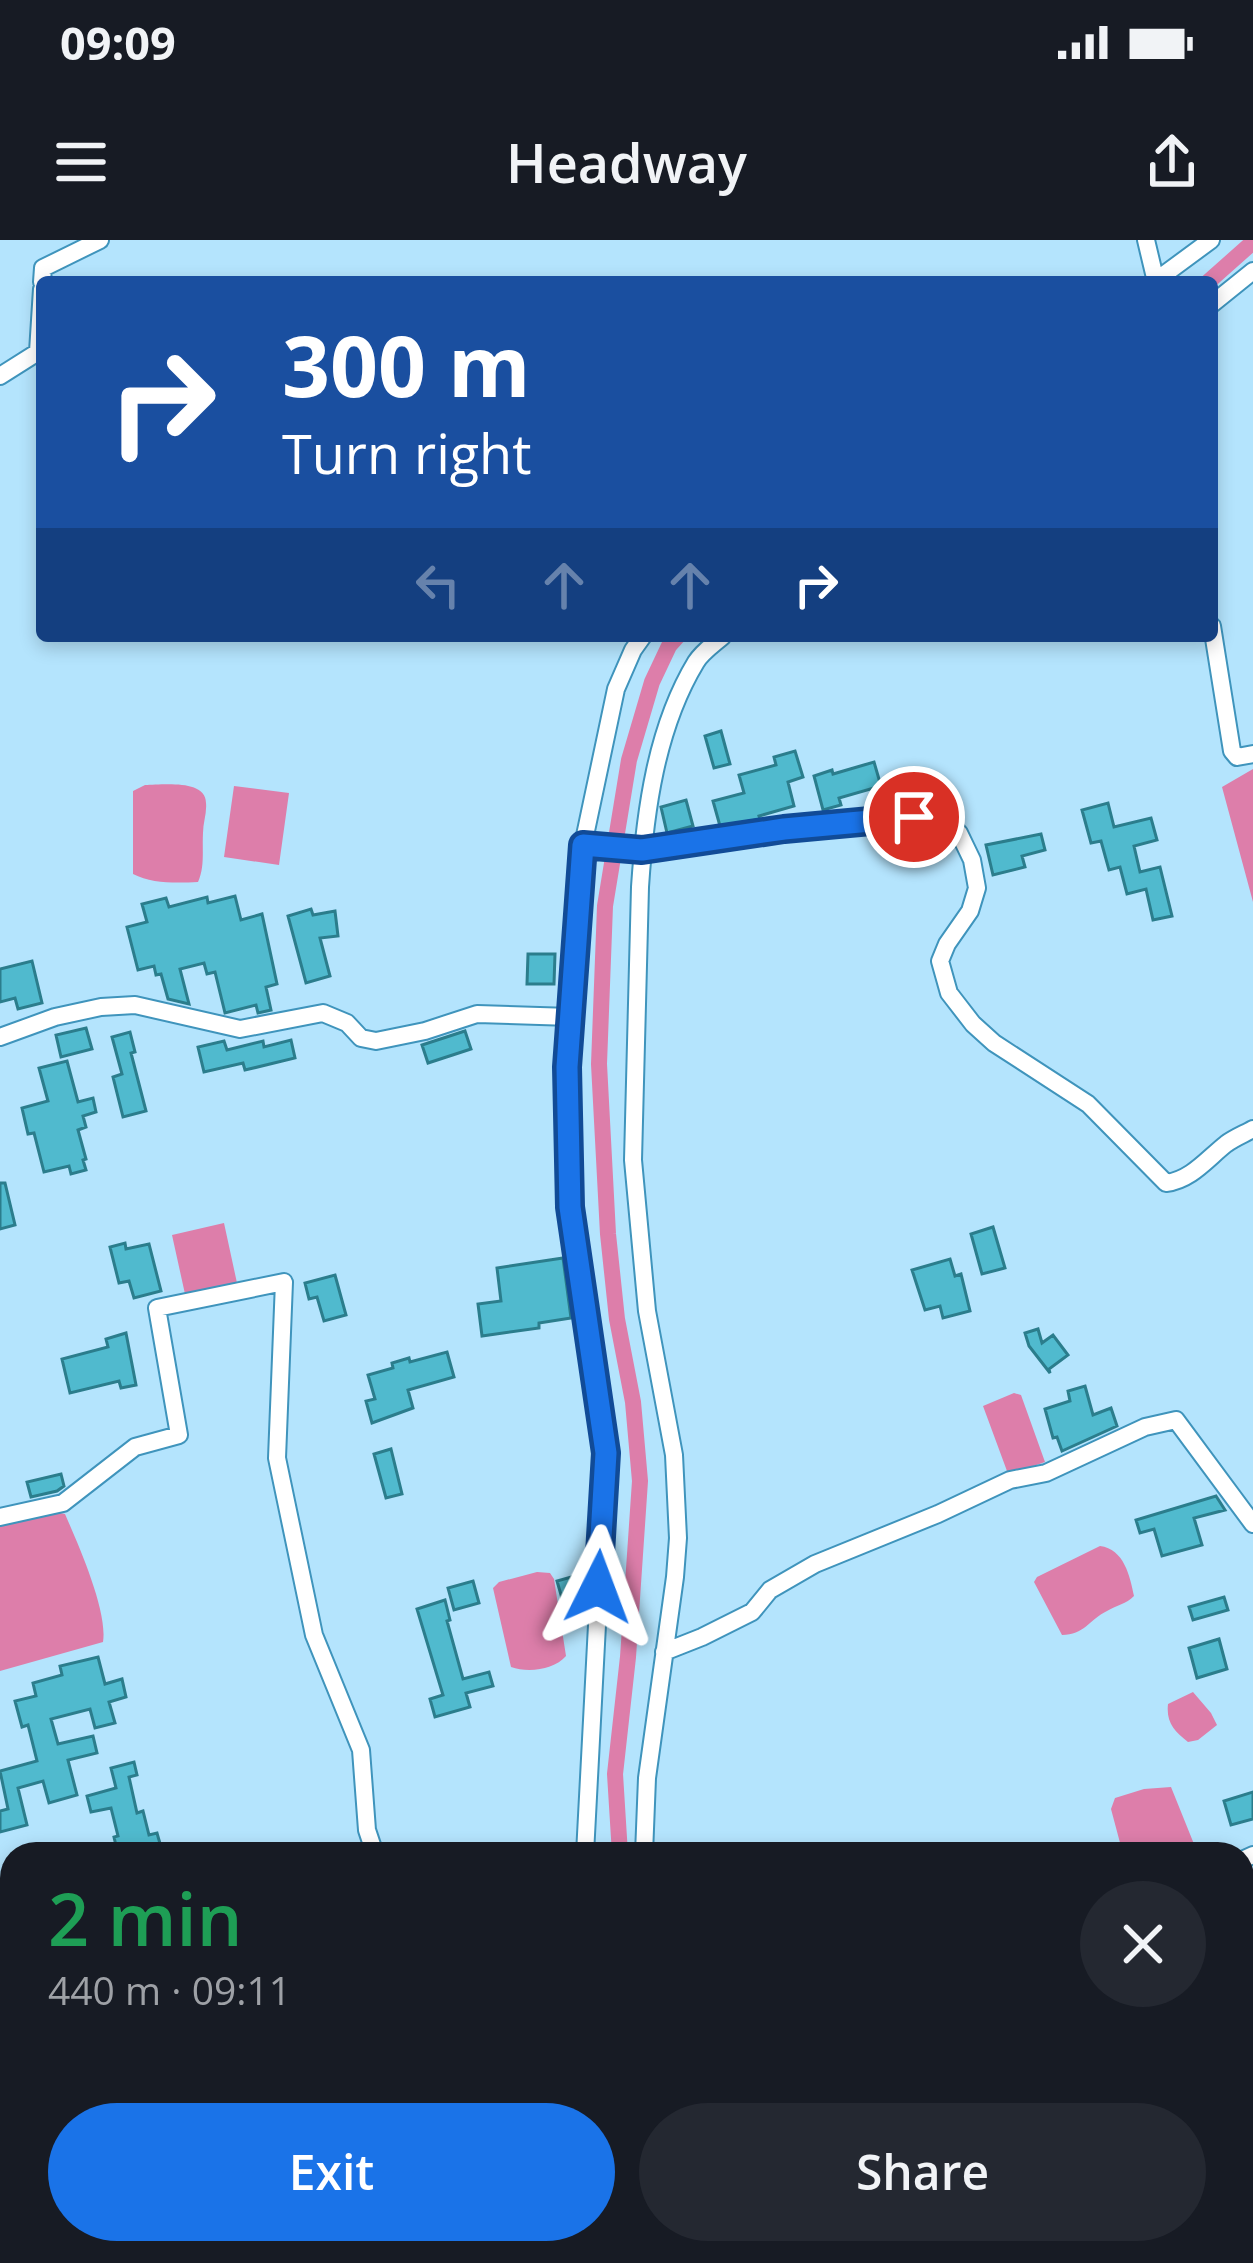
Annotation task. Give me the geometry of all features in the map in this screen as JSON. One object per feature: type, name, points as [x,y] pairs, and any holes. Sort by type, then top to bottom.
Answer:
[{"type":"street","points":[[43,276],[43,268],[100,240]]},
{"type":"street","points":[[1146,240],[1154,276]]},
{"type":"street","points":[[1163,276],[1211,240]]},
{"type":"street","points":[[1218,299],[1253,272]]},
{"type":"street","points":[[0,376],[36,353]]},
{"type":"street","points":[[587,1842],[606,1453],[570,1207],[567,1067],[583,845],[616,689],[639,642]]},
{"type":"street","points":[[644,1842],[646,1778],[678,1538],[674,1455],[647,1311],[633,1160],[642,850],[672,712],[698,658],[716,642]]},
{"type":"street","points":[[1215,642],[1232,751],[1237,757],[1253,754]]},
{"type":"street","points":[[583,845],[642,850],[784,829],[914,817],[944,820],[959,833],[973,860],[977,888],[970,911],[940,961],[949,993],[973,1024],[994,1043],[1088,1103],[1166,1183],[1176,1182],[1253,1129]]},
{"type":"street","points":[[0,1037],[101,1006],[135,1005],[240,1028],[322,1013],[347,1023],[362,1038],[376,1041],[477,1014],[571,1017]]},
{"type":"street","points":[[0,1517],[63,1503],[135,1447],[179,1435],[157,1308],[284,1282],[278,1458],[314,1635],[361,1750],[371,1842]]},
{"type":"street","points":[[664,1652],[752,1612],[770,1590],[815,1564],[1010,1480],[1046,1473],[1162,1422],[1176,1420],[1253,1524]]},
{"type":"shaded area","points":[[1253,769],[1253,902],[1222,787]]},
{"type":"shaded area","points":[[145,785],[182,785],[204,795],[198,882],[156,881],[133,874],[133,791]]},
{"type":"shaded area","points":[[234,786],[289,793],[279,865],[224,857]]},
{"type":"shaded area","points":[[224,1223],[237,1283],[185,1294],[172,1235]]},
{"type":"shaded area","points":[[1014,1393],[1021,1395],[1045,1462],[1016,1472],[1007,1471],[983,1406]]},
{"type":"shaded area","points":[[65,1514],[91,1578],[103,1642],[0,1671],[0,1523]]},
{"type":"shaded area","points":[[1100,1546],[1120,1558],[1134,1596],[1081,1630],[1062,1635],[1034,1582]]},
{"type":"shaded area","points":[[537,1572],[550,1573],[554,1579],[566,1656],[548,1667],[518,1669],[511,1667],[493,1588]]},
{"type":"shaded area","points":[[1193,1692],[1217,1725],[1188,1742],[1172,1726],[1168,1704]]},
{"type":"shaded area","points":[[1171,1787],[1193,1842],[1120,1842],[1111,1809],[1115,1798]]},
{"type":"building","points":[[721,731],[730,764],[714,768],[705,736]]},
{"type":"building","points":[[795,751],[803,777],[788,782],[794,806],[760,819],[720,826],[713,801],[744,793],[739,775],[776,765],[774,757]]},
{"type":"building","points":[[874,762],[881,786],[839,798],[841,805],[823,810],[814,776]]},
{"type":"building","points":[[686,800],[693,826],[667,833],[661,807]]},
{"type":"building","points":[[1108,803],[1114,827],[1151,818],[1157,840],[1134,846],[1140,872],[1160,867],[1172,916],[1153,920],[1146,889],[1127,894],[1120,867],[1109,870],[1101,841],[1091,843],[1082,810]]},
{"type":"building","points":[[1041,834],[1045,850],[1022,856],[1025,867],[993,875],[986,845]]},
{"type":"building","points":[[235,896],[241,920],[262,914],[277,984],[266,987],[271,1010],[258,1013],[256,1005],[225,1013],[215,972],[207,974],[204,963],[180,969],[189,1004],[168,999],[154,966],[138,970],[127,927],[147,922],[142,904],[166,898],[169,907],[207,897],[208,903]]},
{"type":"building","points":[[311,909],[313,915],[335,911],[338,936],[320,938],[330,976],[306,983],[288,916]]},
{"type":"building","points":[[528,954],[555,954],[554,984],[527,984]]},
{"type":"building","points":[[32,961],[42,1003],[18,1009],[15,998],[0,1002],[0,969]]},
{"type":"building","points":[[86,1028],[92,1049],[61,1057],[56,1035]]},
{"type":"building","points":[[465,1031],[471,1049],[428,1063],[422,1045]]},
{"type":"building","points":[[130,1032],[146,1111],[123,1117],[113,1077],[122,1074],[112,1037]]},
{"type":"building","points":[[291,1040],[295,1058],[245,1070],[243,1063],[204,1072],[198,1047],[224,1041],[227,1050]]},
{"type":"building","points":[[67,1061],[78,1102],[93,1098],[96,1112],[83,1116],[86,1127],[78,1130],[86,1170],[71,1174],[69,1166],[44,1172],[22,1108],[48,1101],[39,1068]]},
{"type":"building","points":[[0,1183],[5,1183],[15,1225],[0,1229]]},
{"type":"building","points":[[993,1227],[1005,1268],[982,1274],[971,1234]]},
{"type":"building","points":[[125,1243],[126,1249],[149,1244],[161,1291],[134,1298],[129,1281],[119,1283],[110,1247]]},
{"type":"building","points":[[563,1258],[571,1318],[482,1336],[478,1304],[501,1301],[497,1268]]},
{"type":"building","points":[[950,1259],[955,1276],[961,1274],[970,1311],[943,1318],[940,1306],[925,1310],[912,1270]]},
{"type":"building","points":[[335,1275],[346,1315],[324,1321],[317,1297],[309,1299],[305,1283]]},
{"type":"building","points":[[1038,1329],[1042,1343],[1053,1335],[1068,1355],[1050,1373],[1025,1333]]},
{"type":"building","points":[[126,1333],[136,1385],[121,1388],[119,1381],[70,1393],[62,1359],[108,1347],[106,1339]]},
{"type":"building","points":[[447,1352],[454,1377],[408,1390],[413,1408],[372,1423],[366,1401],[375,1399],[368,1375],[409,1358],[410,1362]]},
{"type":"building","points":[[1085,1386],[1093,1415],[1111,1408],[1117,1426],[1062,1451],[1045,1409],[1070,1401],[1068,1391]]},
{"type":"building","points":[[391,1449],[402,1494],[386,1498],[374,1454]]},
{"type":"building","points":[[61,1474],[64,1486],[31,1497],[27,1482]]},
{"type":"building","points":[[1216,1496],[1225,1510],[1194,1518],[1202,1545],[1162,1556],[1154,1529],[1140,1533],[1136,1520]]},
{"type":"building","points":[[578,1575],[585,1614],[568,1619],[557,1581]]},
{"type":"building","points":[[473,1581],[479,1603],[454,1610],[448,1588]]},
{"type":"building","points":[[1224,1597],[1228,1610],[1193,1620],[1189,1607]]},
{"type":"building","points":[[445,1600],[463,1679],[489,1672],[493,1686],[466,1693],[470,1707],[435,1717],[430,1699],[443,1695],[417,1609]]},
{"type":"building","points":[[1219,1639],[1227,1669],[1197,1678],[1189,1648]]},
{"type":"building","points":[[98,1657],[105,1684],[122,1679],[126,1697],[109,1702],[115,1723],[95,1728],[90,1709],[51,1719],[58,1744],[93,1736],[97,1753],[68,1760],[77,1795],[49,1803],[43,1781],[18,1788],[27,1825],[0,1832],[0,1811],[8,1809],[0,1771],[37,1761],[28,1725],[22,1727],[15,1701],[36,1696],[33,1683],[62,1675],[60,1666]]},
{"type":"building","points":[[134,1762],[137,1775],[129,1777],[137,1813],[143,1811],[149,1835],[157,1833],[160,1842],[115,1842],[111,1808],[91,1812],[87,1796],[116,1788],[111,1768]]},
{"type":"building","points":[[1253,1792],[1253,1819],[1231,1825],[1224,1801]]},
{"type":"waterway","points":[[1215,276],[1253,242]]},
{"type":"waterway","points":[[619,1842],[615,1774],[640,1481],[608,1234],[599,1064],[605,906],[629,760],[652,682],[673,642]]},
{"type":"route","points":[[598,1587],[606,1453],[570,1207],[567,1067],[583,845],[642,850],[784,829],[914,817]]}]
